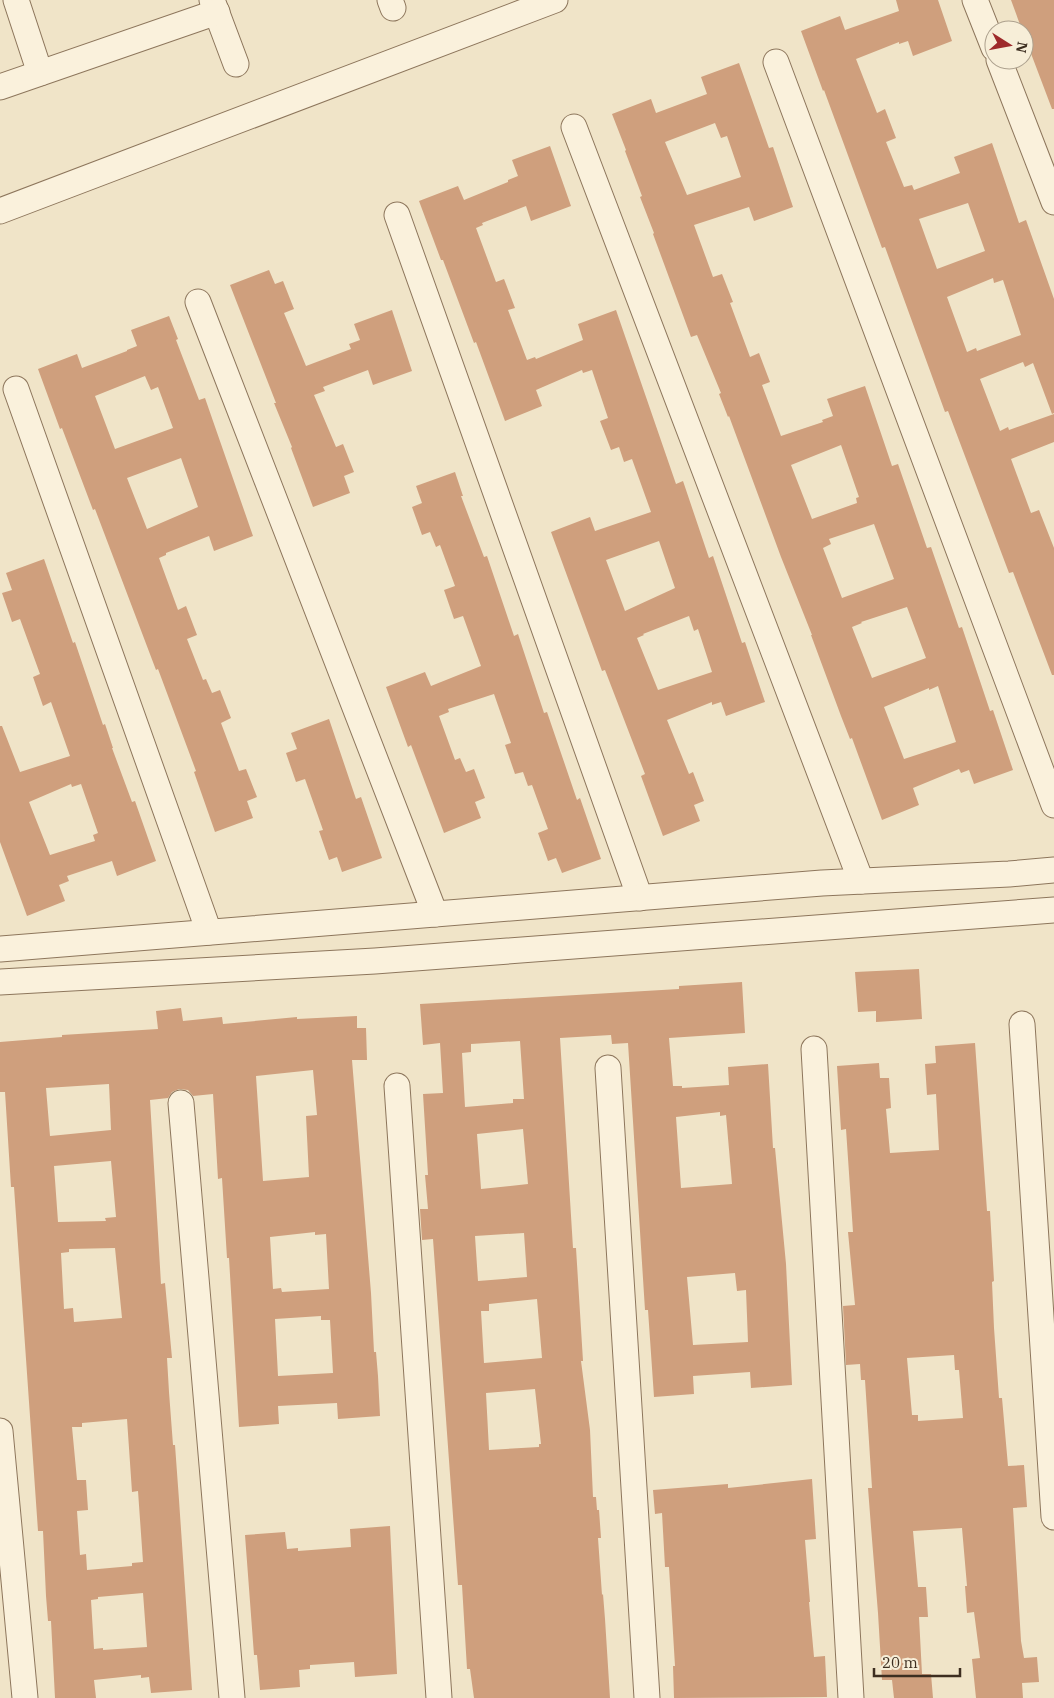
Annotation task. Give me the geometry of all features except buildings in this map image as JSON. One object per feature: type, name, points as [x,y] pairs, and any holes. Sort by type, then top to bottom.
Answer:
[{"type":"street","points":[[16,0],[40,73]]},
{"type":"street","points":[[0,211],[555,0]]},
{"type":"street","points":[[975,0],[984,23]]},
{"type":"street","points":[[0,87],[214,6],[236,64]]},
{"type":"street","points":[[776,62],[1054,805]]},
{"type":"street","points":[[1002,70],[1054,202]]},
{"type":"street","points":[[574,127],[860,881]]},
{"type":"street","points":[[397,216],[640,898]]},
{"type":"street","points":[[198,302],[436,914]]},
{"type":"street","points":[[16,389],[209,932]]},
{"type":"street","points":[[0,949],[860,881],[1054,870]]},
{"type":"street","points":[[0,982],[375,961],[1054,910]]},
{"type":"street","points":[[372,919],[375,961]]},
{"type":"street","points":[[1022,1024],[1054,1517]]},
{"type":"street","points":[[814,1049],[851,1698]]},
{"type":"street","points":[[608,1068],[647,1698]]},
{"type":"street","points":[[397,1086],[440,1698]]},
{"type":"street","points":[[181,1103],[232,1698]]},
{"type":"street","points":[[0,1431],[25,1698]]}]
